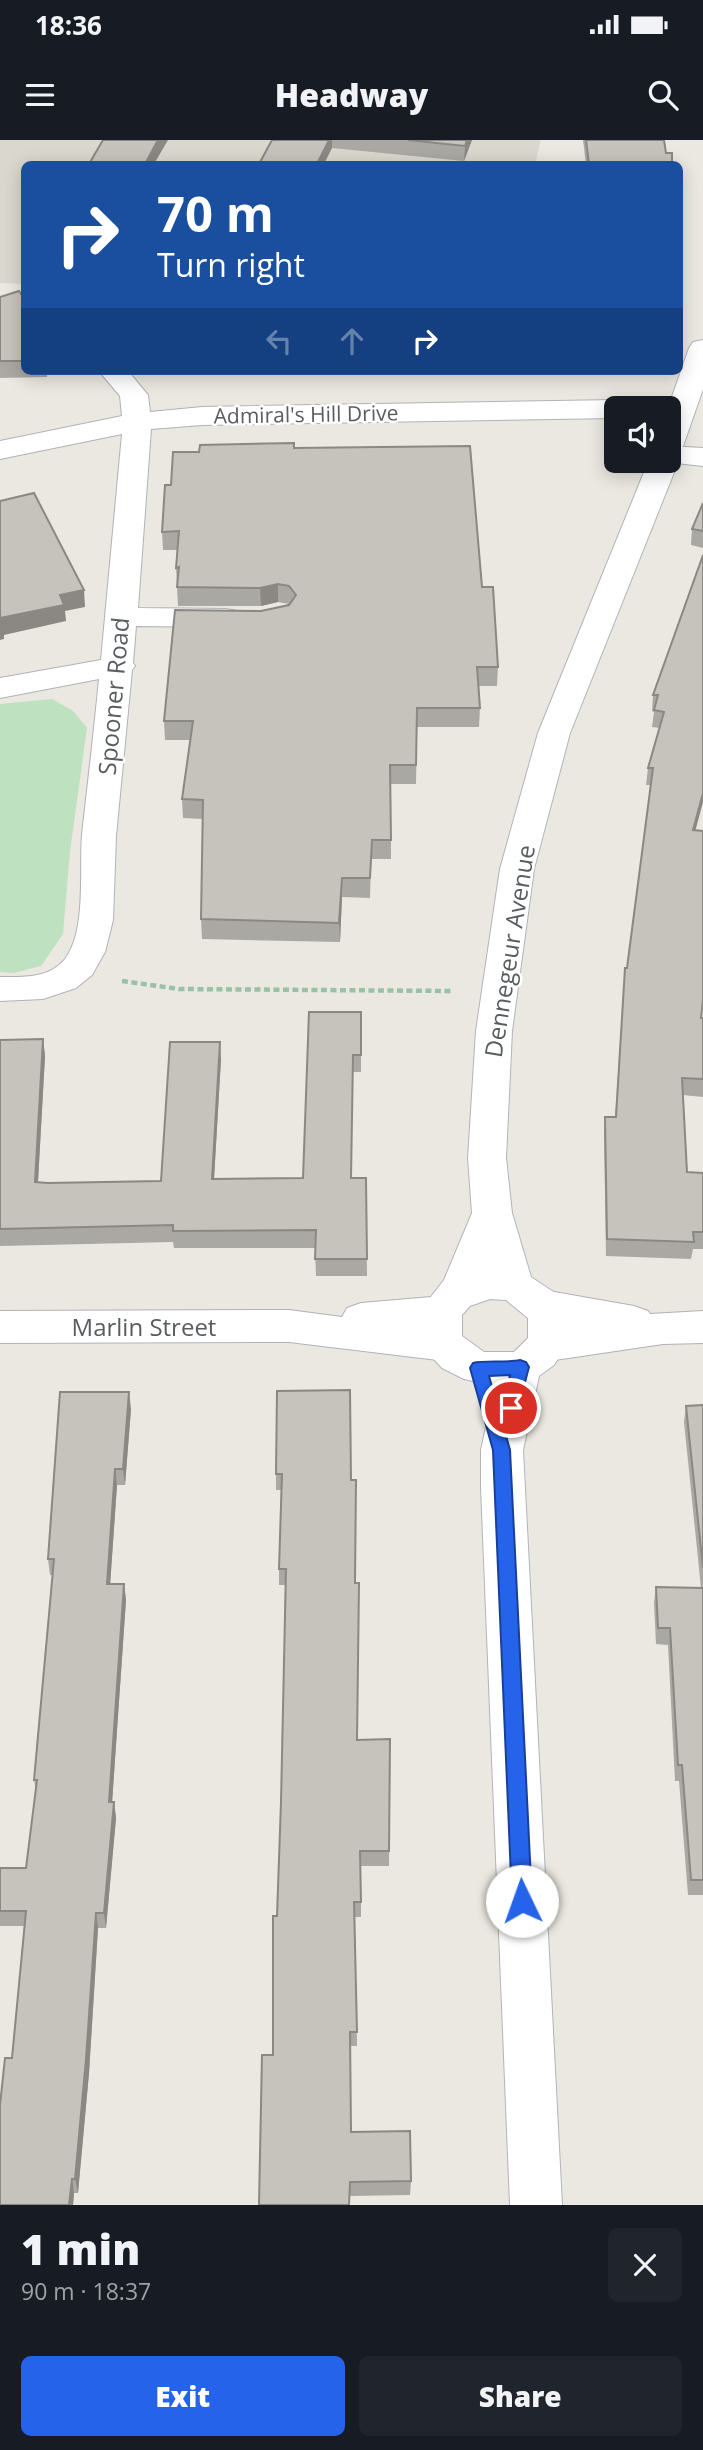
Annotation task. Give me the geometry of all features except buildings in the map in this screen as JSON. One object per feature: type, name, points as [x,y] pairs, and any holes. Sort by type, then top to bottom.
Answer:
[{"type":"street","points":[[681,397],[703,348]]},
{"type":"street","name":"Spooner Road","points":[[78,968],[94,931],[98,845],[119,666],[120,617],[137,422],[134,395],[116,375]]},
{"type":"street","name":"Admiral's Hill Drive","points":[[0,450],[137,422],[202,416],[604,409]]},
{"type":"street","points":[[681,456],[703,457]]},
{"type":"street","name":"Dennegeur Avenue","points":[[529,1296],[492,1213],[487,1158],[499,991],[517,869],[554,733],[659,473]]},
{"type":"street","points":[[120,617],[249,618]]},
{"type":"street","points":[[0,688],[119,666]]},
{"type":"street","points":[[0,989],[37,989],[60,980],[78,968]]},
{"type":"street","name":"Dennegeur Avenue","points":[[456,1330],[492,1213]]},
{"type":"street","points":[[536,2205],[502,1450],[456,1330],[472,1287],[493,1283],[529,1296],[663,1328]]},
{"type":"street","points":[[502,1450],[534,1356],[552,1324],[529,1296]]},
{"type":"street","name":"Marlin Street","points":[[0,1327],[289,1326],[456,1330]]},
{"type":"street","points":[[456,1330],[500,1370],[534,1356],[663,1328],[703,1327]]},
{"type":"path","points":[[78,968],[119,981],[178,989],[499,991]]},
{"type":"shaded area","points":[[0,140],[541,140],[536,161],[21,161],[21,284],[0,283]]},
{"type":"green space","points":[[52,699],[73,711],[87,728],[70,851],[63,934],[41,966],[14,973],[0,972],[0,704]]},
{"type":"route","points":[[511,1408],[520,1367],[500,1370],[479,1368],[502,1450],[522,1901]]}]
